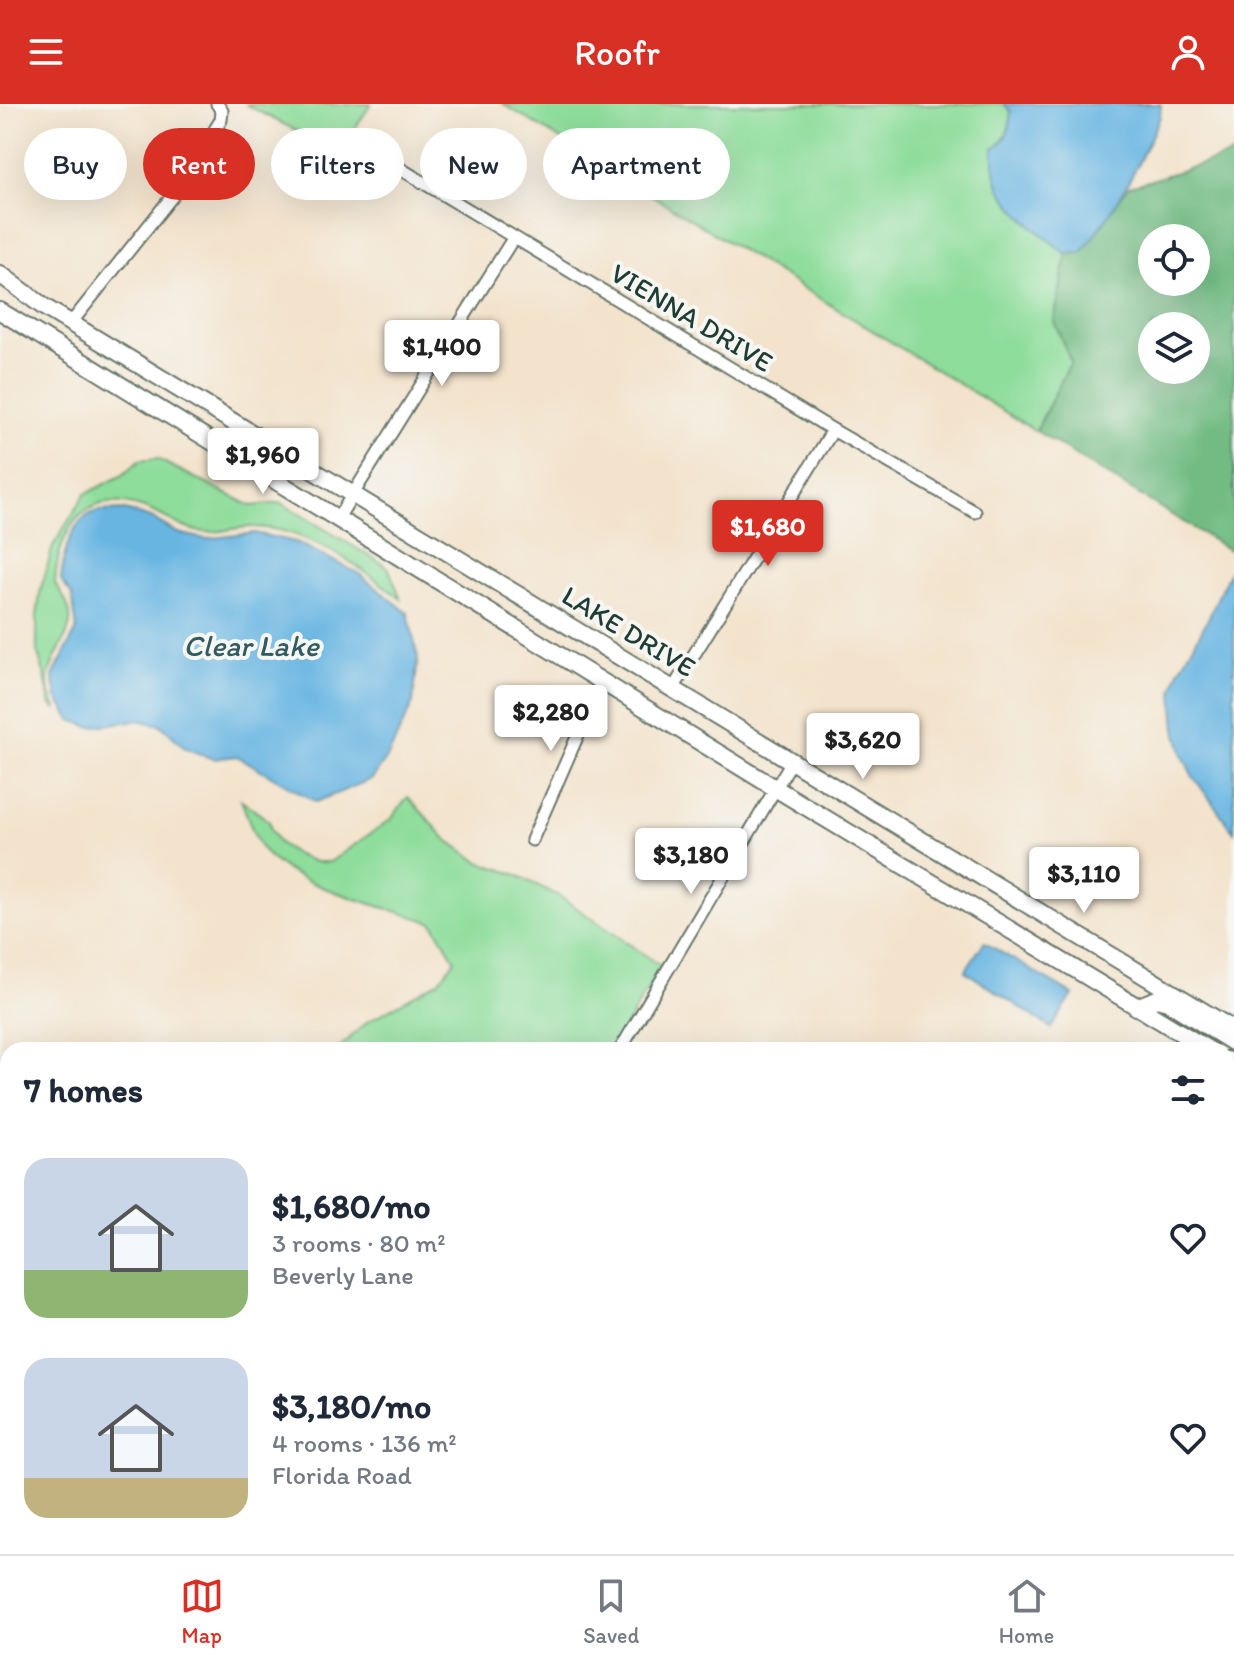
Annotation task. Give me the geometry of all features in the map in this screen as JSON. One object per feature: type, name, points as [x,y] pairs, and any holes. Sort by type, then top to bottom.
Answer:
[{"type":"main road","name":"LAKE DRIVE","points":[[0,274],[44,307],[1234,1030]]},
{"type":"main road","name":"LAKE DRIVE","points":[[0,311],[775,788],[1195,1042]]},
{"type":"main road","points":[[1056,956],[1071,930]]},
{"type":"main road","points":[[1136,1007],[1157,999],[1168,1002],[1232,1042]]},
{"type":"street","points":[[71,323],[178,189],[221,120],[222,111],[217,104]]},
{"type":"street","name":"VIENNA DRIVE","points":[[404,171],[833,430],[975,512]]},
{"type":"street","points":[[338,518],[514,237]]},
{"type":"street","points":[[674,687],[833,430]]},
{"type":"street","points":[[532,840],[602,680]]},
{"type":"street","points":[[625,1042],[792,761]]},
{"type":"green space","points":[[245,104],[371,104],[355,128],[291,128]]},
{"type":"green space","points":[[503,104],[1004,104],[1011,111],[1010,126],[1001,144],[998,183],[1030,221],[1067,254],[1054,321],[1071,362],[1036,431],[659,200],[730,200],[730,128],[543,129]]},
{"type":"green space","points":[[1234,154],[1232,552],[1036,431],[1071,362],[1054,321],[1067,254],[1082,252],[1128,187]]},
{"type":"green space","points":[[157,459],[251,506],[281,503],[388,567],[401,599],[333,551],[294,534],[254,527],[198,531],[131,505],[112,503],[95,506],[82,514],[71,527],[58,562],[55,584],[69,610],[70,620],[48,677],[57,710],[50,704],[37,651],[40,593],[53,546],[85,494],[123,475],[139,461]]},
{"type":"green space","points":[[408,797],[446,839],[479,862],[515,874],[559,896],[661,966],[617,1042],[346,1042],[367,1022],[439,981],[455,960],[433,923],[339,894],[291,873],[273,860],[257,841],[241,800],[269,821],[279,843],[315,862],[330,862],[391,819]]},
{"type":"water","points":[[1004,104],[1161,104],[1160,117],[1126,187],[1082,252],[1067,254],[1058,248],[1027,221],[1001,190],[993,148],[1002,142],[1009,128],[1011,111]]},
{"type":"water","name":"Clear Lake","points":[[125,510],[151,518],[178,533],[205,539],[254,533],[296,542],[358,573],[408,613],[418,658],[413,703],[388,756],[372,779],[316,802],[237,756],[213,759],[185,748],[161,725],[138,720],[90,727],[71,720],[57,698],[53,676],[77,629],[72,595],[61,581],[66,550],[74,529],[89,515],[99,511]]},
{"type":"water","points":[[1234,562],[1234,832],[1192,775],[1183,756],[1176,730],[1173,691],[1178,673],[1207,621]]},
{"type":"water","points":[[984,942],[1073,995],[1051,1028],[965,971]]}]
